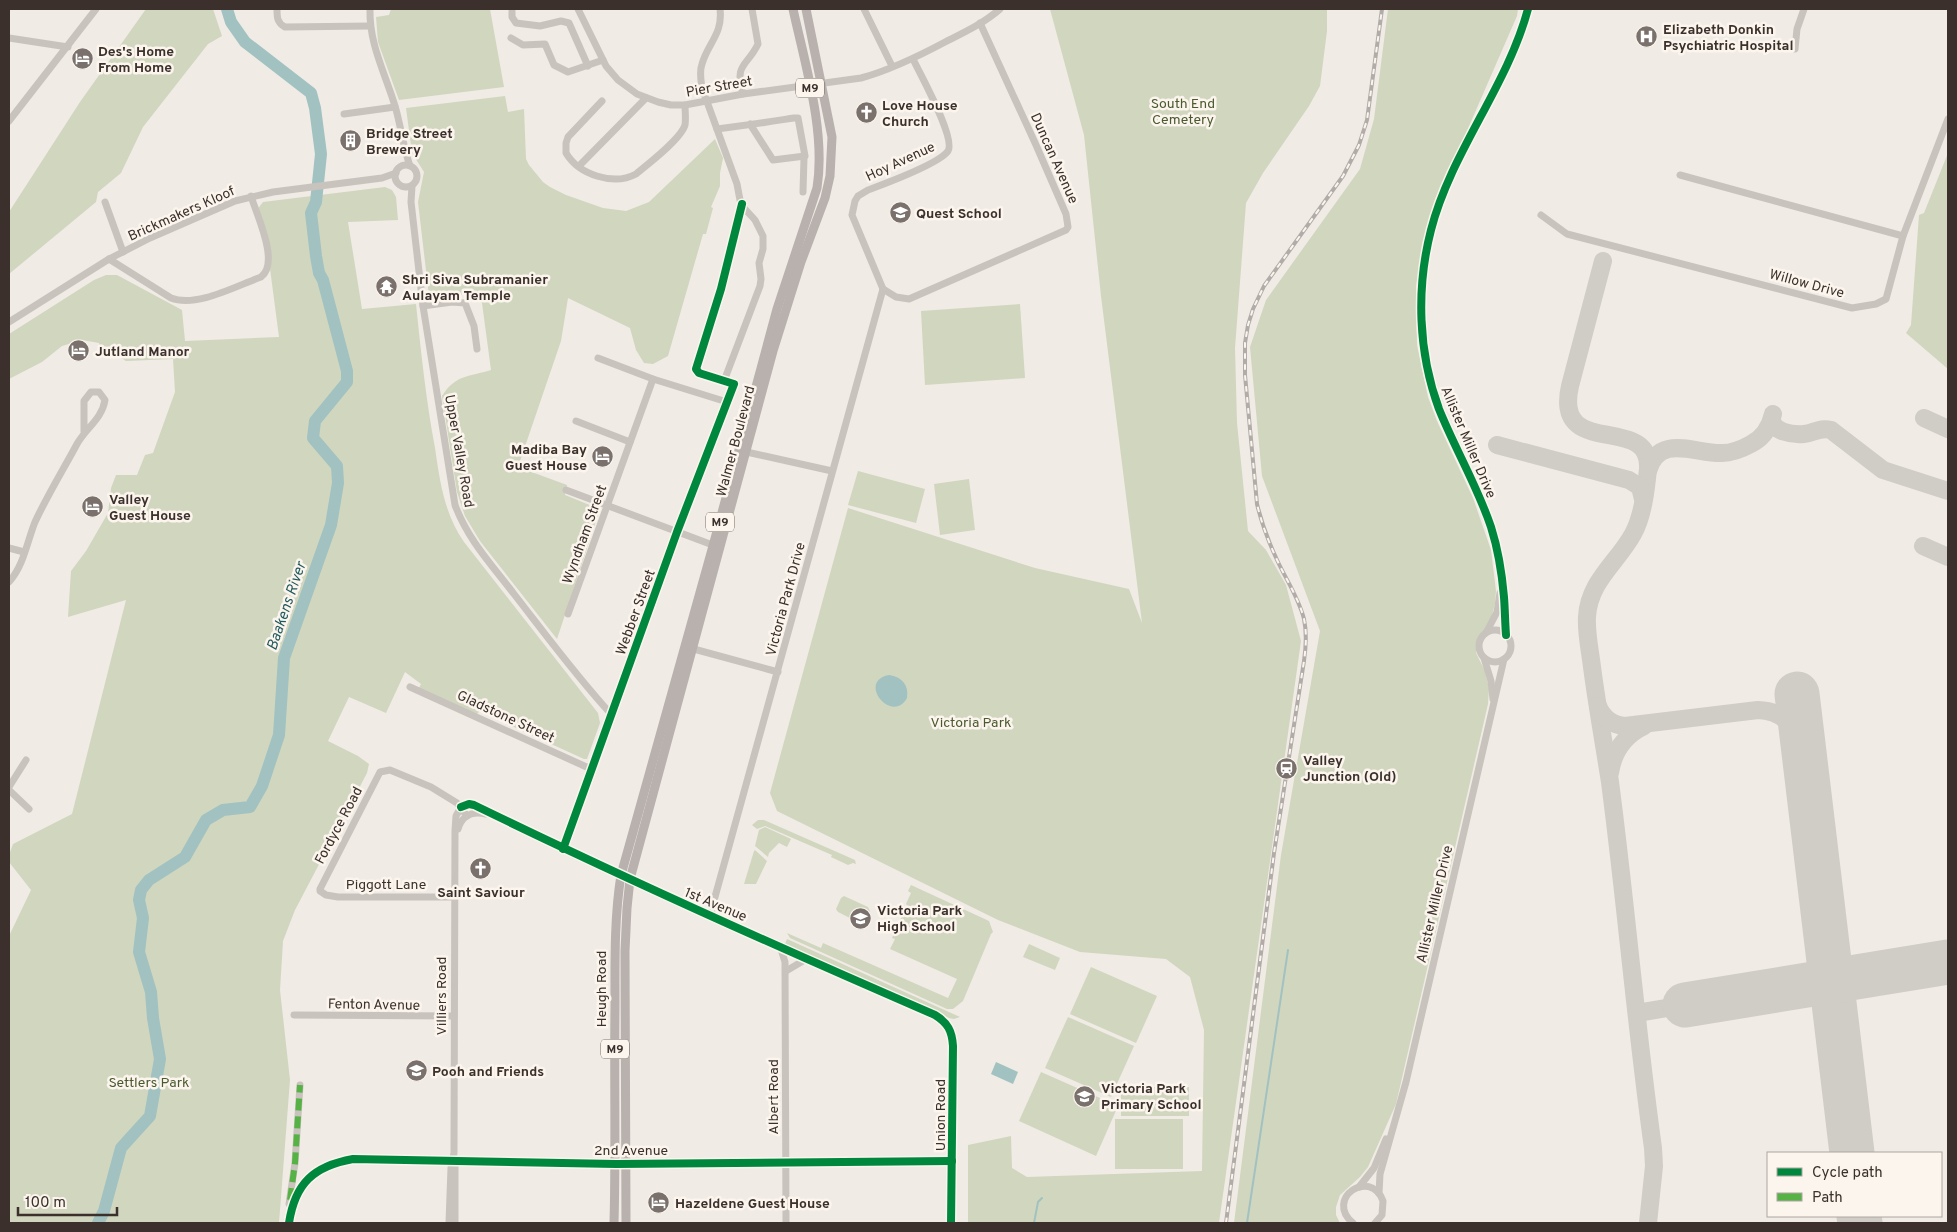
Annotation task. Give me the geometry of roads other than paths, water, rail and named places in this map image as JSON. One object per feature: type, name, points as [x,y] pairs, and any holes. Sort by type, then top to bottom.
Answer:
[{"type":"main road","name":"Walmer Boulevard","points":[[743,451],[777,309],[817,188],[820,169],[820,144],[793,9]]},
{"type":"main road","name":"Walmer Boulevard","points":[[630,879],[689,648],[743,451],[800,262],[825,198],[830,176],[832,137],[806,9]]},
{"type":"main road","name":"Walmer Boulevard","points":[[621,875],[689,648]]},
{"type":"main road","name":"Heugh Road","points":[[614,1223],[616,1164],[615,928],[616,902],[621,875]]},
{"type":"main road","name":"Heugh Road","points":[[626,1223],[625,951],[630,879]]},
{"type":"street","points":[[9,122],[96,9]]},
{"type":"street","points":[[370,9],[370,26],[376,54],[395,107],[404,151],[417,177],[408,186],[397,182],[396,172],[402,166],[404,151]]},
{"type":"street","points":[[512,9],[512,17],[516,23],[540,26],[561,21],[568,23],[588,66]]},
{"type":"street","name":"Pier Street","points":[[578,9],[603,60],[618,80],[626,87],[646,98],[671,105],[685,105],[743,94],[860,78],[912,59],[980,23],[1000,9]]},
{"type":"street","points":[[720,9],[721,22],[702,63],[702,88],[737,184],[742,204],[755,220],[763,236],[763,249],[759,263],[761,279],[724,381],[699,373],[696,369],[721,289],[742,204]]},
{"type":"street","points":[[743,94],[740,70],[758,44],[752,9]]},
{"type":"street","points":[[866,9],[892,66]]},
{"type":"street","name":"Allister Miller Drive","points":[[1506,635],[1501,577],[1494,540],[1482,503],[1439,409],[1430,381],[1422,338],[1422,289],[1425,256],[1436,213],[1451,177],[1510,58],[1528,9]]},
{"type":"street","points":[[1795,49],[1797,29],[1804,9]]},
{"type":"street","points":[[277,12],[280,25],[285,27],[370,26]]},
{"type":"street","name":"Duncan Avenue","points":[[883,289],[896,297],[909,299],[1066,230],[1068,227],[1066,214],[980,23]]},
{"type":"street","points":[[9,38],[68,47]]},
{"type":"street","points":[[510,38],[524,44],[545,44],[552,62],[558,68],[568,72],[603,60]]},
{"type":"street","name":"Hoy Avenue","points":[[883,289],[852,215],[853,206],[858,196],[941,158],[950,146],[950,139],[937,109],[912,59]]},
{"type":"street","points":[[578,166],[646,98]]},
{"type":"street","points":[[602,101],[572,132],[566,143],[566,153],[578,166],[590,173],[605,178],[624,179],[636,174],[670,144],[684,128],[685,105]]},
{"type":"street","points":[[344,114],[395,107]]},
{"type":"street","points":[[717,129],[798,118],[805,155],[803,192]]},
{"type":"street","name":"Willow Drive","points":[[1541,215],[1568,234],[1852,308],[1876,304],[1886,300],[1904,236],[1948,119]]},
{"type":"street","points":[[750,124],[772,160],[804,158]]},
{"type":"street","points":[[402,166],[410,166]]},
{"type":"street","name":"Brickmakers Kloof","points":[[9,322],[109,259],[214,209],[251,196],[382,178],[396,172]]},
{"type":"street","points":[[1680,175],[1904,236]]},
{"type":"street","name":"Brickmakers Kloof","points":[[382,178],[397,182]]},
{"type":"street","name":"Upper Valley Road","points":[[408,186],[423,306],[452,492],[460,518],[468,535],[565,662],[611,714]]},
{"type":"street","points":[[109,259],[171,298],[185,302],[201,299],[261,277],[267,270],[270,261],[269,251],[251,196]]},
{"type":"street","points":[[105,202],[123,252]]},
{"type":"street","name":"Victoria Park Drive","points":[[710,915],[883,289]]},
{"type":"street","points":[[423,306],[452,302],[465,304],[474,326],[477,349]]},
{"type":"street","points":[[598,358],[727,402]]},
{"type":"street","name":"Wyndham Street","points":[[568,614],[653,378]]},
{"type":"street","name":"Webber Street","points":[[563,849],[677,532],[734,384],[724,381]]},
{"type":"street","points":[[9,582],[19,568],[41,510],[84,432],[98,420],[105,400],[99,392],[91,392],[84,401],[84,432]]},
{"type":"street","points":[[576,420],[630,442]]},
{"type":"street","points":[[743,451],[832,471]]},
{"type":"street","points":[[566,490],[717,547]]},
{"type":"street","points":[[9,548],[24,552]]},
{"type":"street","name":"Allister Miller Drive","points":[[1486,633],[1497,612],[1501,577]]},
{"type":"street","points":[[1497,630],[1506,635],[1511,647],[1509,654],[1504,659],[1496,662],[1484,658],[1479,645],[1486,633],[1497,630]]},
{"type":"street","points":[[689,648],[778,672]]},
{"type":"street","name":"Allister Miller Drive","points":[[1484,658],[1491,681],[1493,701]]},
{"type":"street","name":"Allister Miller Drive","points":[[1375,1223],[1379,1220],[1384,1210],[1383,1201],[1379,1193],[1380,1174],[1398,1111],[1504,659]]},
{"type":"street","name":"Gladstone Street","points":[[410,687],[591,769]]},
{"type":"street","points":[[26,760],[9,788],[28,809]]},
{"type":"street","name":"1st Avenue","points":[[380,772],[390,770],[425,784],[450,798],[461,807],[469,804],[474,806],[658,893],[935,1015],[948,1025],[952,1038]]},
{"type":"street","name":"Fordyce Road","points":[[320,891],[324,878],[380,772]]},
{"type":"street","points":[[461,807],[467,816],[483,813],[492,815]]},
{"type":"street","name":"Villiers Road","points":[[456,1223],[454,1158],[454,897],[456,816],[461,807]]},
{"type":"street","name":"Villiers Road","points":[[455,840],[460,822],[467,816]]},
{"type":"street","name":"Piggott Lane","points":[[320,891],[326,895],[338,897],[454,897]]},
{"type":"street","name":"Albert Road","points":[[780,946],[784,955],[786,971],[786,1223]]},
{"type":"street","points":[[786,971],[808,958]]},
{"type":"street","name":"Fenton Avenue","points":[[294,1015],[454,1016]]},
{"type":"street","name":"Union Road","points":[[952,1038],[952,1223]]},
{"type":"street","points":[[288,1223],[293,1203],[289,1204],[295,1163],[300,1086]]},
{"type":"street","name":"Allister Miller Drive","points":[[1349,1221],[1344,1212],[1345,1199],[1348,1193],[1359,1187],[1374,1168],[1398,1111]]},
{"type":"street","name":"Villiers Road","points":[[449,1223],[454,1158]]},
{"type":"street","name":"2nd Avenue","points":[[293,1203],[302,1186],[313,1173],[326,1166],[353,1160],[454,1158],[616,1164],[952,1162]]},
{"type":"street","points":[[1359,1187],[1370,1187],[1379,1193]]},
{"type":"water","points":[[889,675],[898,678],[906,686],[907,698],[901,705],[893,707],[886,704],[876,692],[876,685],[880,679]]},
{"type":"water","points":[[996,1062],[1018,1072],[1013,1084],[991,1074]]},
{"type":"waterway","name":"Baakens River","points":[[98,1223],[104,1211],[121,1148],[150,1116],[160,1059],[151,992],[139,952],[143,918],[139,900],[141,890],[149,880],[185,857],[206,820],[223,810],[250,807],[262,786],[279,735],[284,658],[331,525],[338,483],[337,466],[313,438],[315,421],[347,382],[347,371],[323,280],[319,273],[316,256],[311,213],[316,202],[321,154],[315,108],[311,93],[245,42],[231,22],[227,9]]},
{"type":"waterway","points":[[1247,1223],[1288,950]]},
{"type":"waterway","points":[[1034,1223],[1038,1202],[1042,1198]]},
{"type":"railway","points":[[1226,1223],[1274,853],[1306,640],[1302,612],[1263,527],[1257,504],[1245,375],[1245,343],[1253,309],[1264,286],[1343,176],[1359,145],[1367,120],[1382,9]]},
{"type":"place","name":"Elizabeth Donkin Psychiatric Hospital","points":[[1647,37]]},
{"type":"place","name":"Des's Home From Home","points":[[82,59]]},
{"type":"place","name":"Love House Church","points":[[866,113]]},
{"type":"place","name":"Bridge Street Brewery","points":[[350,141]]},
{"type":"place","name":"Quest School","points":[[900,213]]},
{"type":"place","name":"Shri Siva Subramanier Aulayam Temple","points":[[386,287]]},
{"type":"place","name":"Jutland Manor","points":[[79,351]]},
{"type":"place","name":"Madiba Bay Guest House","points":[[603,457]]},
{"type":"place","name":"Valley Guest House","points":[[93,507]]},
{"type":"place","name":"Valley Junction (Old)","points":[[1287,768]]},
{"type":"place","name":"Saint Saviour","points":[[481,869]]},
{"type":"place","name":"Victoria Park High School","points":[[861,918]]},
{"type":"place","name":"Pooh and Friends","points":[[416,1071]]},
{"type":"place","name":"Victoria Park Primary School","points":[[1085,1096]]},
{"type":"place","name":"Hazeldene Guest House","points":[[659,1203]]},
{"type":"park label","name":"South End Cemetery","points":[[1183,112]]},
{"type":"park label","name":"Victoria Park","points":[[971,722]]},
{"type":"park label","name":"Settlers Park","points":[[149,1082]]}]
